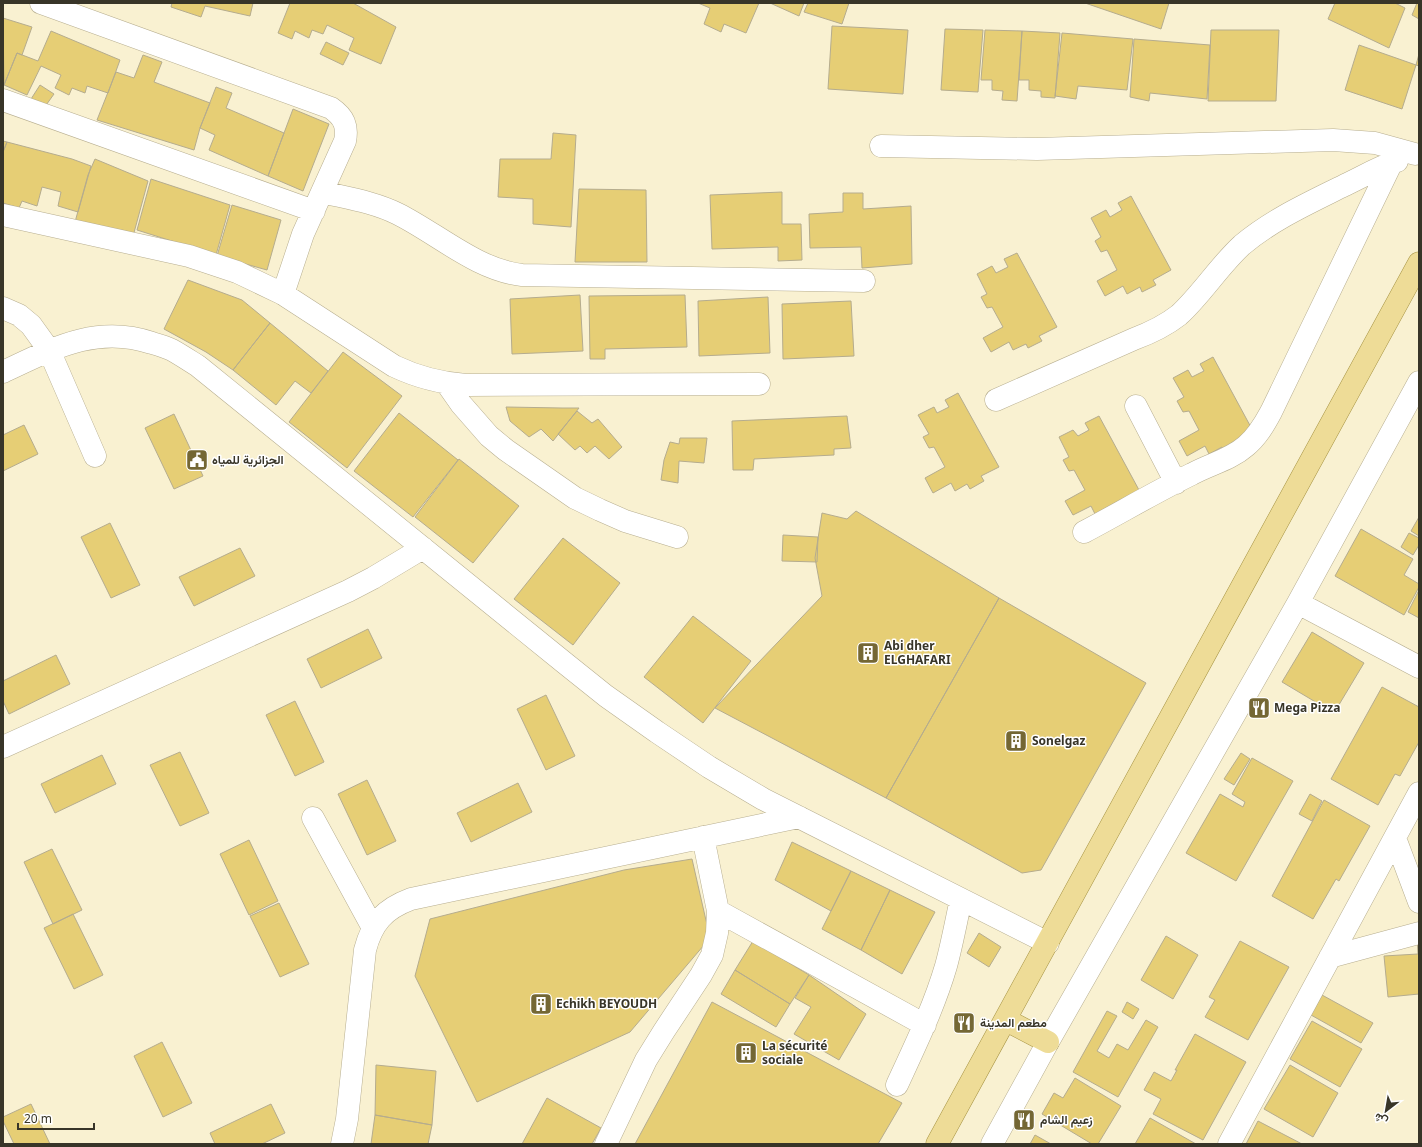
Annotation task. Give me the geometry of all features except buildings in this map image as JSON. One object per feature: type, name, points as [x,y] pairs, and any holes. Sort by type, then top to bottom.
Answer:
[{"type":"main road","points":[[938,1144],[1419,263]]},
{"type":"main road","points":[[1006,1020],[1048,1042]]},
{"type":"street","points":[[41,3],[331,108],[343,119],[346,126],[345,142],[303,234],[283,294]]},
{"type":"street","points":[[3,100],[318,201],[371,203],[418,225],[478,262],[488,267],[511,274],[864,281]]},
{"type":"street","points":[[881,146],[1037,149],[1340,140],[1375,143],[1417,154]]},
{"type":"street","points":[[996,400],[1134,339],[1150,334],[1178,315],[1227,261],[1256,233],[1291,212],[1392,162],[1417,154]]},
{"type":"street","points":[[1084,532],[1191,474],[1223,461],[1235,454],[1256,436],[1264,425],[1392,162]]},
{"type":"street","points":[[3,215],[189,256],[237,272],[283,294],[394,366],[429,380],[447,384],[466,385],[759,384]]},
{"type":"street","points":[[3,308],[19,315],[31,325],[49,350],[95,456]]},
{"type":"street","points":[[3,372],[49,350],[78,340],[110,336],[142,339],[172,350],[198,366],[600,691],[632,714],[709,766],[763,799],[1048,943]]},
{"type":"street","points":[[992,1144],[1048,1042],[1298,603],[1419,382]]},
{"type":"street","points":[[447,384],[461,404],[489,436],[506,450],[575,498],[625,521],[677,537]]},
{"type":"street","points":[[1136,406],[1176,483]]},
{"type":"street","points":[[3,747],[348,591],[423,548]]},
{"type":"street","points":[[1298,603],[1419,667]]},
{"type":"street","points":[[1229,1144],[1419,793]]},
{"type":"street","points":[[342,1144],[347,1119],[365,950],[368,938],[373,928],[380,918],[389,910],[399,903],[410,899],[799,817]]},
{"type":"street","points":[[313,818],[373,928]]},
{"type":"street","points":[[606,1144],[646,1060],[701,975],[712,955],[717,933],[718,911],[703,837]]},
{"type":"street","points":[[1395,838],[1419,902]]},
{"type":"street","points":[[897,1085],[925,1025],[946,966],[961,900]]},
{"type":"street","points":[[718,911],[925,1025]]},
{"type":"street","points":[[1330,956],[1419,934]]},
{"type":"place","name":"الجزائرية للمياه","points":[[197,460]]},
{"type":"place","name":"Abi dher ELGHAFARI","points":[[868,653]]},
{"type":"place","name":"Mega Pizza","points":[[1259,708]]},
{"type":"place","name":"Sonelgaz","points":[[1016,741]]},
{"type":"place","name":"Echikh BEYOUDH","points":[[541,1004]]},
{"type":"place","name":"مطعم المدينة","points":[[964,1023]]},
{"type":"place","name":"La sécurité sociale","points":[[746,1053]]},
{"type":"place","name":"زعيم الشام","points":[[1024,1120]]}]
